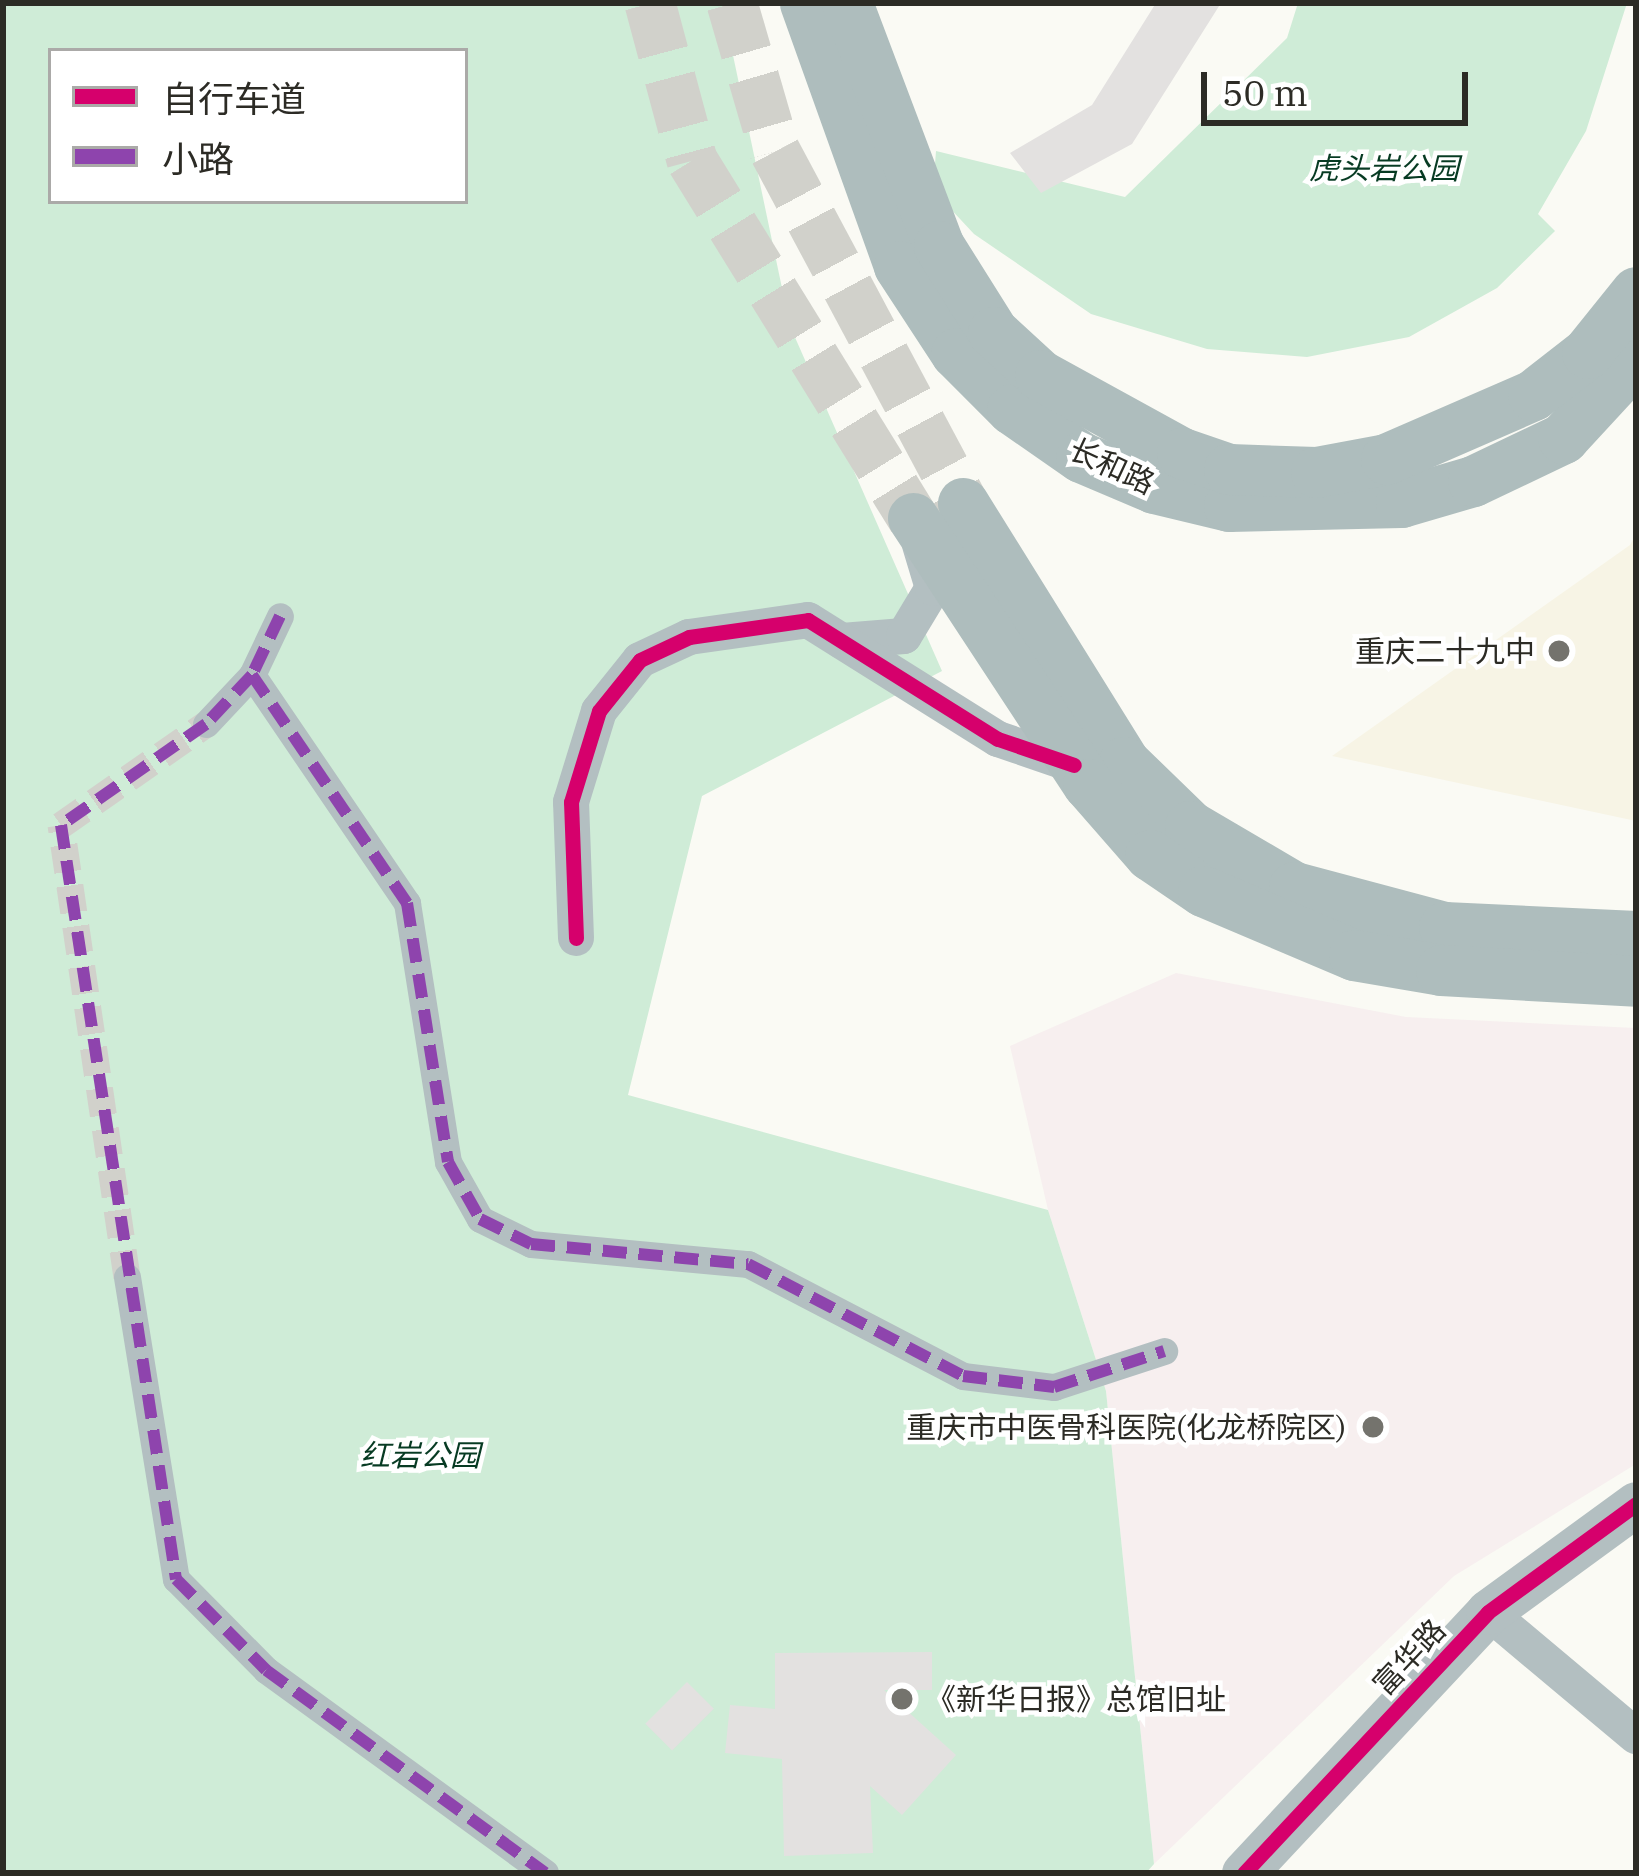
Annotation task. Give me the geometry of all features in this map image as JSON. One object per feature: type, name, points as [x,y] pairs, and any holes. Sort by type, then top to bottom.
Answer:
[{"type":"main road","name":"长和路","points":[[805,3],[899,266],[956,353],[1012,409],[1081,457],[1154,488],[1229,506],[1400,502],[1473,482],[1563,438],[1636,359]]},
{"type":"main road","name":"长和路","points":[[847,3],[939,246],[992,332],[1040,374],[1182,453],[1229,469],[1294,471],[1386,459],[1533,395],[1588,352],[1636,292]]},
{"type":"main road","points":[[963,503],[1124,762],[1190,826],[1294,887],[1444,927],[1636,936]]},
{"type":"main road","points":[[913,518],[1074,765],[1150,855],[1273,927],[1354,955],[1441,970],[1636,981]]},
{"type":"street","points":[[842,640],[904,636],[923,613],[933,588],[913,518]]},
{"type":"street","points":[[206,724],[252,675],[280,616]]},
{"type":"street","points":[[576,938],[571,802],[599,711],[640,660],[689,637],[808,620],[998,739],[1074,765]]},
{"type":"street","points":[[252,675],[407,903],[448,1162],[480,1219],[531,1244],[748,1264],[963,1376],[1054,1387],[1164,1351]]},
{"type":"street","points":[[127,1277],[176,1580],[266,1670],[545,1873]]},
{"type":"street","name":"富华路","points":[[1244,1873],[1500,1622],[1636,1504]]},
{"type":"street","name":"富华路","points":[[1280,1873],[1500,1622],[1636,1533]]},
{"type":"street","points":[[1500,1622],[1636,1736]]},
{"type":"shaded area","name":"重庆二十九中","points":[[1636,534],[1636,821],[1332,756],[1630,545]]},
{"type":"shaded area","name":"重庆市中医骨科医院(化龙桥院区)","points":[[1176,973],[1406,1017],[1636,1028],[1636,1464],[1454,1576],[1154,1864],[1106,1391],[1048,1210],[1010,1046]]},
{"type":"green space","name":"红岩公园","points":[[3,3],[722,3],[790,326],[942,671],[702,796],[628,1095],[1048,1210],[1106,1391],[1154,1864],[1146,1873],[3,1873]]},
{"type":"green space","name":"虎头岩公园","points":[[1298,3],[1627,3],[1586,131],[1538,214],[1555,231],[1497,288],[1409,337],[1307,357],[1207,349],[1091,314],[974,234],[933,190],[936,151],[1125,197],[1287,38]]},
{"type":"building","points":[[1156,3],[1221,3],[1132,144],[1041,193],[1010,153],[1092,105]]},
{"type":"building","points":[[932,1652],[932,1690],[884,1690],[956,1755],[902,1815],[870,1786],[873,1853],[784,1856],[782,1759],[725,1753],[730,1705],[775,1709],[775,1653]]},
{"type":"building","points":[[687,1682],[714,1709],[672,1751],[645,1724]]},
{"type":"tunnel","points":[[650,3],[692,160],[913,518]]},
{"type":"tunnel","points":[[732,3],[775,151],[963,503]]},
{"type":"tunnel","points":[[127,1277],[61,825],[206,724]]},
{"type":"marked path","points":[[280,616],[252,675],[206,724],[61,825],[176,1579],[266,1670],[545,1873]]},
{"type":"marked path","points":[[252,675],[407,903],[448,1162],[480,1219],[531,1244],[748,1264],[963,1376],[1054,1387],[1164,1351]]},
{"type":"cycle path","points":[[576,938],[571,802],[599,711],[640,660],[689,637],[808,620],[998,739],[1074,765]]},
{"type":"cycle path","points":[[1244,1873],[1488,1612],[1636,1504]]},
{"type":"place","name":"重庆二十九中","points":[[1559,651]]},
{"type":"place","name":"重庆市中医骨科医院(化龙桥院区)","points":[[1373,1427]]},
{"type":"place","name":"《新华日报》总馆旧址","points":[[902,1699]]}]
